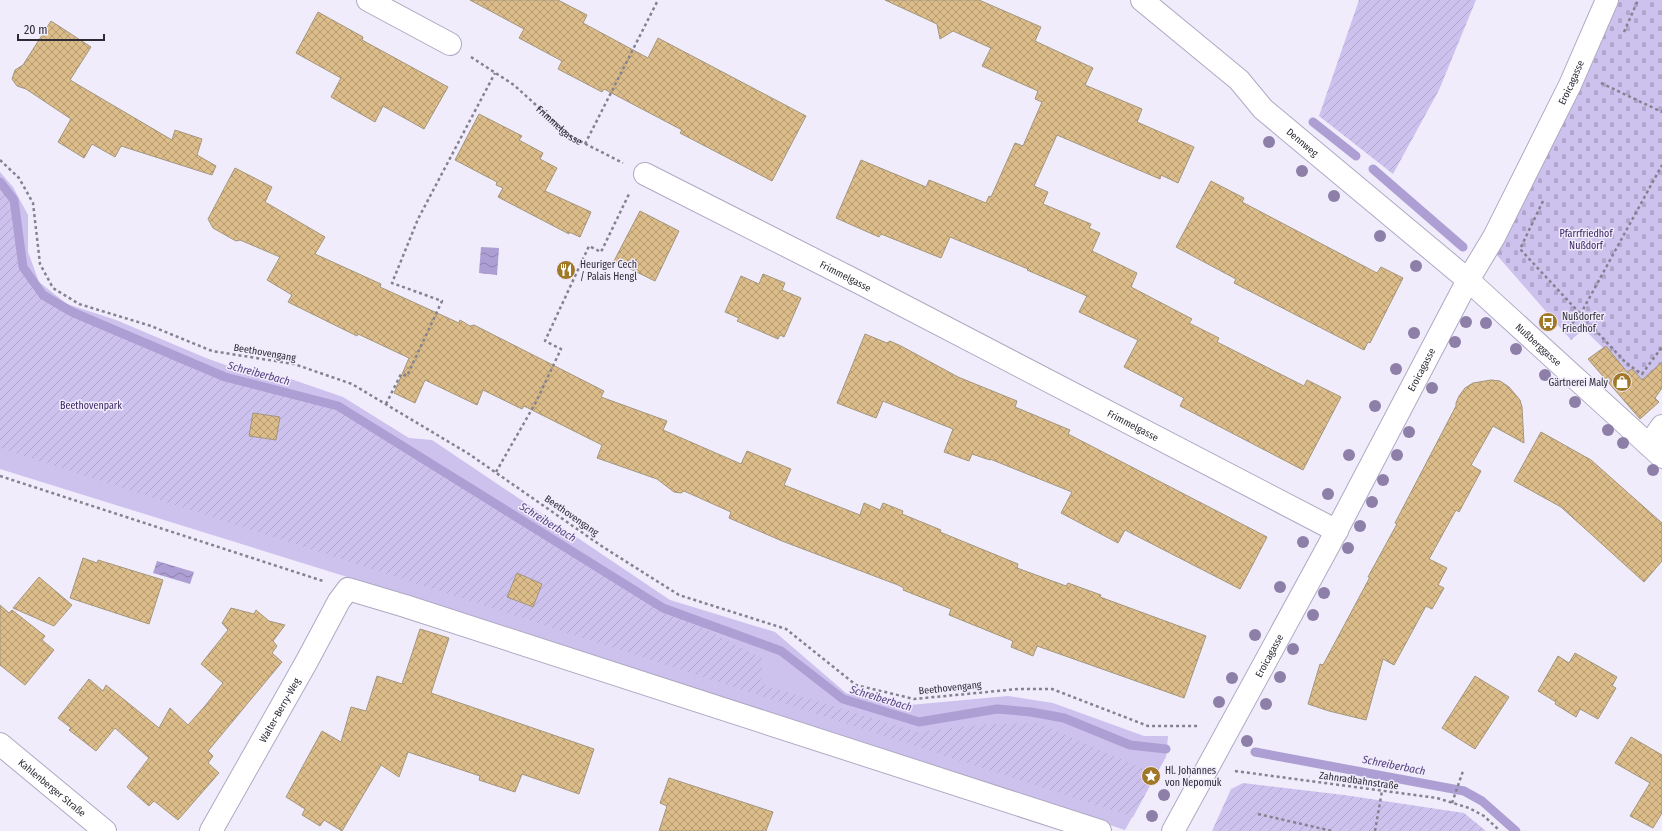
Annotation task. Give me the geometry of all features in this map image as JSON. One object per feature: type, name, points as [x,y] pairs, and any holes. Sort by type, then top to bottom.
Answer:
[{"type":"street","points":[[368,0],[450,44]]},
{"type":"street","name":"Dennweg","points":[[1142,0],[1239,80],[1263,109],[1468,280]]},
{"type":"street","name":"Eroicagasse","points":[[1207,768],[1337,531],[1468,280],[1494,238],[1570,86],[1607,0]]},
{"type":"street","name":"Frimmelgasse","points":[[643,172],[1337,531]]},
{"type":"street","name":"Nußberggasse","points":[[1468,280],[1655,451]]},
{"type":"street","points":[[1655,451],[1662,426]]},
{"type":"street","points":[[348,589],[412,608],[1100,831]]},
{"type":"street","name":"Walter-Berry-Weg","points":[[211,831],[307,661],[339,601],[348,589]]},
{"type":"street","name":"Kahlenberger Straße","points":[[0,744],[105,831]]},
{"type":"street","points":[[1173,831],[1207,768]]},
{"type":"path","points":[[585,144],[658,0]]},
{"type":"path","name":"Frimmelgasse","points":[[450,44],[514,85],[570,136],[643,172]]},
{"type":"path","points":[[386,404],[401,374],[407,376],[442,301],[392,283],[418,219],[495,73]]},
{"type":"path","points":[[1601,83],[1662,112]]},
{"type":"path","name":"Beethovengang","points":[[0,160],[20,178],[33,203],[40,264],[53,288],[79,304],[151,326],[212,351],[294,364],[352,384],[469,454],[603,547],[679,595],[786,629],[856,685],[914,699],[1018,688],[1052,689],[1148,726],[1197,724],[1225,735]]},
{"type":"path","points":[[1546,352],[1580,315],[1662,165]]},
{"type":"path","points":[[496,472],[536,402],[561,348],[545,341],[589,246],[601,252],[643,172]]},
{"type":"path","points":[[1520,249],[1626,363],[1642,374],[1662,346]]},
{"type":"path","points":[[0,476],[348,589]]},
{"type":"path","name":"Zahnradbahnstraße","points":[[1207,768],[1437,798],[1469,808],[1484,816],[1500,831]]},
{"type":"path","points":[[1452,803],[1463,771]]},
{"type":"path","points":[[1375,831],[1382,791]]},
{"type":"path","points":[[1258,814],[1332,831]]},
{"type":"green space","points":[[1359,0],[1476,0],[1439,90],[1393,174],[1319,116]]},
{"type":"green space","name":"Pfarrfriedhof Nußdorf","points":[[1615,0],[1662,0],[1662,380],[1652,371],[1642,380],[1632,369],[1627,372],[1606,347],[1603,348],[1584,329],[1571,340],[1494,252]]},
{"type":"green space","name":"Beethovenpark","points":[[0,172],[13,187],[28,215],[28,252],[39,282],[67,304],[116,320],[206,358],[248,373],[285,377],[343,397],[409,438],[432,440],[670,600],[775,632],[846,693],[899,706],[1008,696],[1053,703],[1144,736],[1168,736],[1166,757],[1125,830],[402,594],[0,469]]},
{"type":"green space","name":"Beethovenpark","points":[[0,182],[14,200],[23,267],[43,295],[72,312],[225,377],[338,406],[663,607],[763,659],[760,684],[918,732],[986,724],[1039,723],[1150,772],[1146,779],[1152,782],[1133,817],[0,448]]},
{"type":"green space","points":[[1243,783],[1344,795],[1464,813],[1486,831],[1212,831],[1231,789]]},
{"type":"water","points":[[481,247],[499,248],[497,275],[479,273]]},
{"type":"water","points":[[157,561],[194,572],[190,584],[153,573]]},
{"type":"building","points":[[470,0],[558,0],[587,15],[583,23],[648,58],[658,38],[806,116],[772,181],[680,133],[682,130],[604,89],[602,92],[558,69],[562,61],[519,38],[524,29]]},
{"type":"building","points":[[885,0],[979,0],[1041,27],[1035,41],[1093,68],[1085,85],[1142,109],[1137,122],[1194,147],[1178,183],[1161,175],[1160,179],[1057,135],[1034,186],[1048,192],[1043,204],[1091,224],[1089,228],[1100,233],[1092,251],[1137,273],[1131,287],[1192,319],[1189,323],[1219,338],[1217,342],[1304,386],[1307,380],[1341,397],[1303,470],[1180,406],[1184,398],[1124,367],[1138,340],[1079,312],[1087,296],[1027,270],[1028,269],[950,237],[941,258],[881,234],[879,237],[836,218],[861,160],[926,187],[929,180],[986,203],[989,196],[991,197],[1015,143],[1023,146],[1042,102],[1035,99],[1038,91],[982,66],[991,48],[953,31],[940,39],[937,24]]},
{"type":"building","points":[[318,12],[363,37],[362,40],[448,87],[424,129],[383,106],[375,122],[331,97],[341,78],[296,53]]},
{"type":"building","points":[[51,21],[91,47],[70,80],[172,140],[175,130],[202,139],[197,155],[216,166],[212,175],[121,146],[115,157],[92,144],[84,158],[58,142],[71,119],[26,89],[17,86],[12,79],[15,70],[23,65]]},
{"type":"building","points":[[479,114],[522,136],[519,140],[543,153],[540,159],[557,168],[545,191],[591,212],[580,237],[569,232],[569,234],[498,197],[503,188],[496,185],[497,182],[455,160]]},
{"type":"building","points":[[235,168],[272,187],[265,202],[325,237],[315,254],[381,284],[380,287],[459,323],[460,320],[470,326],[474,325],[604,391],[601,397],[667,421],[663,430],[741,464],[747,451],[791,469],[784,485],[860,515],[864,503],[880,510],[883,503],[903,511],[902,514],[941,530],[940,532],[1018,564],[1017,568],[1066,586],[1068,583],[1101,595],[1100,597],[1206,636],[1184,698],[1037,646],[1033,656],[1011,647],[1013,641],[949,615],[951,609],[903,590],[904,588],[898,585],[782,541],[729,518],[731,512],[684,491],[681,493],[674,492],[657,479],[597,458],[602,445],[524,406],[522,409],[483,390],[477,405],[425,380],[415,403],[394,393],[409,358],[358,334],[357,336],[288,302],[292,295],[267,280],[280,257],[240,240],[236,241],[213,228],[208,219]]},
{"type":"building","points":[[1211,181],[1244,198],[1242,202],[1377,273],[1381,267],[1403,278],[1370,343],[1368,342],[1364,350],[1234,283],[1236,279],[1176,247]]},
{"type":"building","points":[[640,211],[679,231],[655,281],[614,261]]},
{"type":"building","points":[[763,274],[785,283],[782,290],[801,298],[784,337],[780,335],[778,339],[737,321],[739,318],[725,312],[741,276],[759,284]]},
{"type":"building","points":[[865,334],[887,343],[890,341],[958,377],[1017,401],[1015,407],[1070,430],[1068,434],[1267,537],[1240,589],[1125,530],[1118,543],[1061,513],[1072,492],[990,459],[972,454],[969,461],[944,452],[953,429],[883,401],[876,418],[837,403]]},
{"type":"building","points":[[1606,346],[1627,372],[1632,369],[1642,380],[1662,362],[1662,388],[1655,398],[1659,402],[1640,419],[1588,359]]},
{"type":"building","points":[[1491,380],[1500,381],[1509,387],[1520,400],[1522,407],[1524,443],[1493,426],[1471,465],[1481,471],[1459,512],[1456,510],[1429,559],[1447,568],[1438,585],[1444,588],[1432,609],[1426,606],[1394,665],[1383,659],[1366,720],[1308,704],[1320,664],[1323,665],[1370,577],[1368,577],[1397,524],[1395,523],[1456,406],[1459,396],[1465,388],[1473,383]]},
{"type":"building","points":[[253,413],[280,417],[276,440],[249,436]]},
{"type":"building","points":[[1541,432],[1591,460],[1662,523],[1662,561],[1644,582],[1561,507],[1514,481]]},
{"type":"building","points":[[83,558],[97,563],[98,560],[163,580],[149,624],[70,598]]},
{"type":"building","points":[[517,573],[542,584],[533,607],[507,597]]},
{"type":"building","points":[[39,577],[72,605],[54,626],[13,608]]},
{"type":"building","points":[[0,605],[9,613],[12,610],[45,636],[42,640],[54,650],[25,685],[0,665]]},
{"type":"building","points":[[231,608],[254,614],[256,610],[269,621],[285,625],[273,641],[277,646],[272,653],[282,662],[208,751],[213,756],[208,763],[219,773],[178,820],[154,801],[149,806],[127,787],[149,758],[115,728],[96,751],[69,730],[71,728],[58,718],[89,679],[103,691],[106,685],[159,728],[170,708],[188,725],[223,683],[201,664],[228,630],[222,623]]},
{"type":"building","points":[[420,629],[449,638],[431,693],[594,749],[579,794],[522,774],[515,792],[479,780],[480,776],[408,752],[399,777],[381,765],[342,831],[324,820],[320,826],[302,815],[305,809],[286,797],[322,731],[341,742],[351,707],[366,711],[377,676],[402,684]]},
{"type":"building","points":[[1575,653],[1617,677],[1612,686],[1616,688],[1598,719],[1580,709],[1576,717],[1538,691],[1558,656],[1569,663]]},
{"type":"building","points":[[1475,676],[1509,697],[1475,749],[1442,728]]},
{"type":"building","points":[[1631,737],[1662,755],[1662,813],[1653,828],[1630,816],[1650,783],[1615,763]]},
{"type":"building","points":[[669,778],[773,812],[766,831],[659,831],[667,806],[660,803]]},
{"type":"waterway","points":[[1313,122],[1356,156]]},
{"type":"waterway","points":[[1373,169],[1463,247]]},
{"type":"waterway","name":"Schreiberbach","points":[[0,182],[14,200],[23,267],[43,295],[72,312],[225,377],[338,406],[663,608],[781,651],[843,699],[919,722],[997,709],[1031,712],[1064,718],[1130,745],[1166,749]]},
{"type":"waterway","name":"Schreiberbach","points":[[1255,752],[1464,791],[1482,801],[1516,831]]},
{"type":"place","name":"Heuriger Cech / Palais Hengl","points":[[566,270]]},
{"type":"place","name":"Nußdorfer Friedhof","points":[[1548,322]]},
{"type":"place","name":"Gärtnerei Maly","points":[[1622,382]]},
{"type":"place","name":"Hl. Johannes von Nepomuk","points":[[1151,776]]}]
